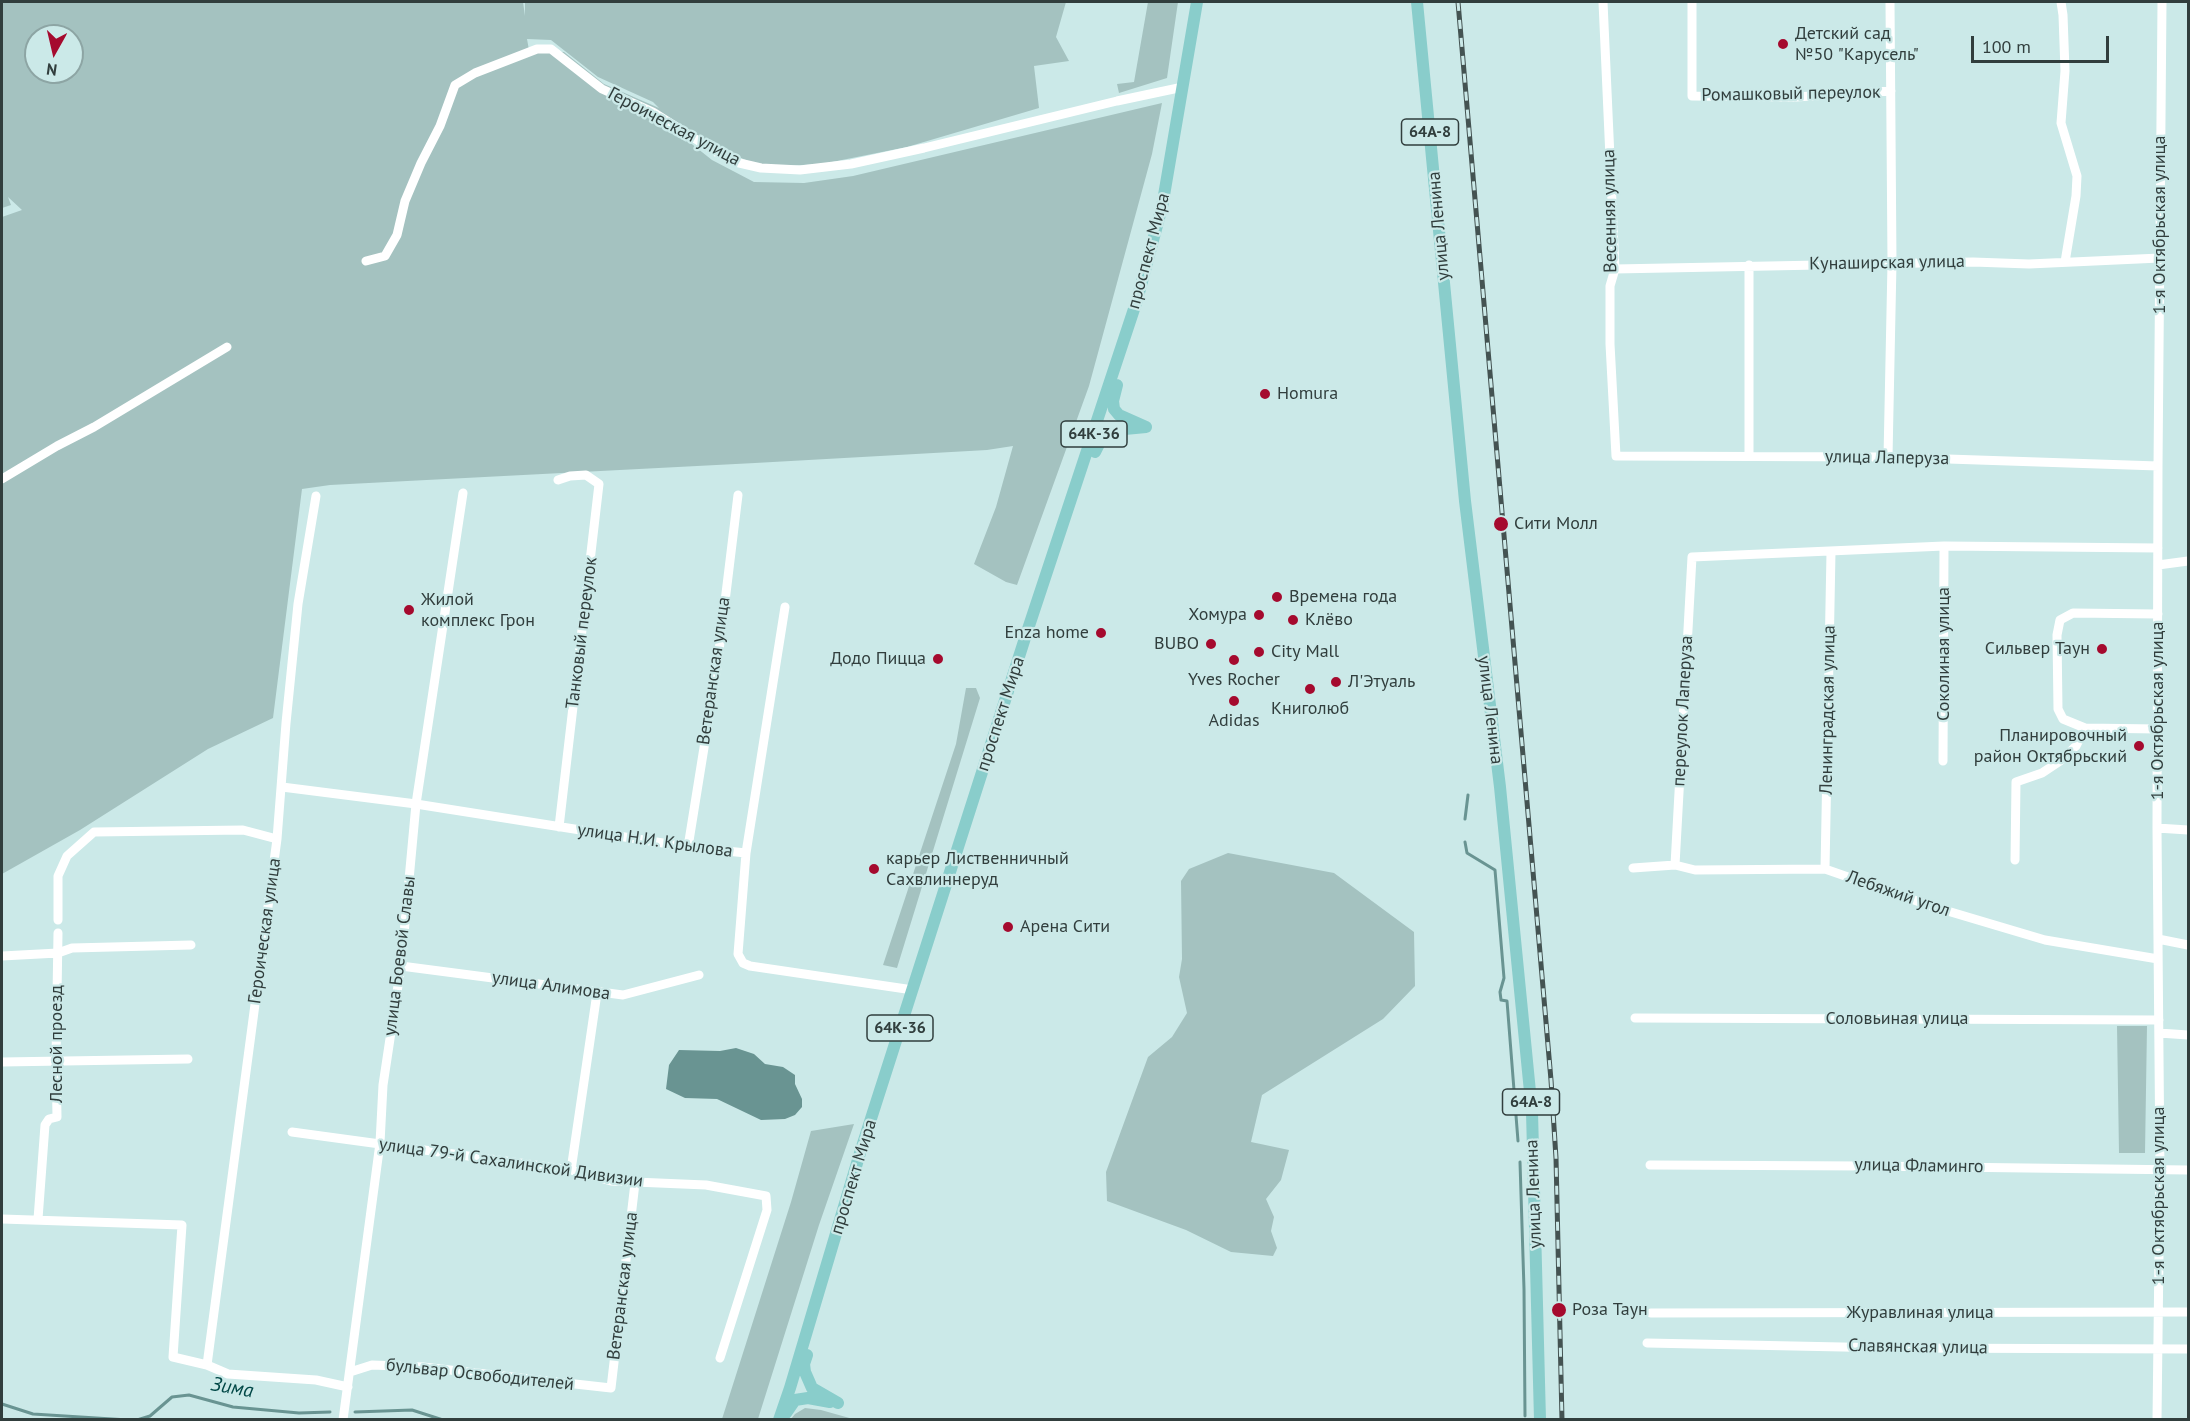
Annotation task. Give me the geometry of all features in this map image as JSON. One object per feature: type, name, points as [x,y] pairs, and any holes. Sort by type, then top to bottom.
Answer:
[{"type":"main road","name":"проспект Мира","points":[[779,1419],[860,1153],[1025,638],[1137,300],[1162,207],[1197,2]]},
{"type":"main road","name":"улица Ленина","points":[[1417,2],[1466,501],[1500,786],[1532,1113],[1540,1419]]},
{"type":"main road","points":[[1122,348],[1122,369],[1114,393],[1114,409],[1119,415],[1148,427]]},
{"type":"main road","points":[[1098,420],[1148,427]]},
{"type":"main road","points":[[1074,493],[1089,467],[1096,447],[1107,433],[1114,430],[1148,427]]},
{"type":"main road","points":[[815,1304],[816,1323],[804,1364],[805,1372],[812,1388],[838,1402]]},
{"type":"main road","points":[[790,1388],[838,1402]]},
{"type":"main road","points":[[783,1419],[787,1409],[795,1400],[808,1398],[838,1402]]},
{"type":"street","name":"Весенняя улица","points":[[1603,2],[1615,268],[1610,286],[1610,344],[1616,456]]},
{"type":"street","name":"Ромашковый переулок","points":[[1692,2],[1692,96],[1796,97],[1891,91]]},
{"type":"street","points":[[1888,457],[1892,263],[1890,2]]},
{"type":"street","points":[[2061,2],[2065,71],[2061,123],[2077,176],[2065,262]]},
{"type":"street","name":"1-я Октябрьская улица","points":[[2157,1419],[2160,1170],[2157,828],[2158,466],[2162,2]]},
{"type":"street","name":"Героическая улица","points":[[366,261],[385,256],[397,235],[405,201],[421,163],[441,126],[455,85],[475,74],[537,49],[551,49],[602,89],[653,112],[716,152],[735,162],[761,168],[800,170],[851,164],[1183,87]]},
{"type":"street","name":"Кунаширская улица","points":[[1615,268],[1973,261],[2029,264],[2160,258]]},
{"type":"street","points":[[1749,265],[1749,456]]},
{"type":"street","points":[[2,479],[227,347]]},
{"type":"street","name":"улица Лаперуза","points":[[1616,456],[1888,457],[2158,466]]},
{"type":"street","name":"Танковый переулок","points":[[558,480],[570,476],[586,475],[599,484],[559,828]]},
{"type":"street","name":"улица Боевой Славы","points":[[343,1419],[380,1143],[383,1085],[401,966],[416,804],[463,493]]},
{"type":"street","name":"Ветеранская улица","points":[[688,847],[717,667],[738,495]]},
{"type":"street","name":"Героическая улица","points":[[207,1365],[277,839],[298,604],[316,496]]},
{"type":"street","points":[[1831,552],[1944,546],[2158,548]]},
{"type":"street","name":"Соколиная улица","points":[[1943,761],[1944,546]]},
{"type":"street","name":"переулок Лаперуза","points":[[1675,866],[1692,557],[1831,552]]},
{"type":"street","name":"Ленинградская улица","points":[[1826,869],[1831,552]]},
{"type":"street","points":[[2158,565],[2188,561]]},
{"type":"street","points":[[746,853],[785,607]]},
{"type":"street","points":[[2158,614],[2073,613],[2060,620],[2057,635],[2059,713],[2065,721],[2085,728],[2158,729]]},
{"type":"street","points":[[2015,860],[2016,782],[2042,773],[2060,761],[2076,746],[2085,728]]},
{"type":"street","name":"улица Н.И. Крылова","points":[[282,787],[416,804],[688,847],[746,853],[738,954],[743,963],[913,990]]},
{"type":"street","points":[[2157,828],[2188,830]]},
{"type":"street","points":[[58,920],[58,876],[67,856],[93,832],[243,830],[277,839]]},
{"type":"street","name":"Лебяжий угол","points":[[1633,868],[1675,866],[1695,870],[1826,869],[1934,907],[2045,940],[2158,959]]},
{"type":"street","name":"Лесной проезд","points":[[38,1219],[45,1125],[49,1119],[57,1117],[58,933]]},
{"type":"street","points":[[2158,939],[2188,945]]},
{"type":"street","points":[[2,956],[57,953],[72,948],[191,945]]},
{"type":"street","name":"улица Алимова","points":[[401,966],[623,995],[699,975]]},
{"type":"street","points":[[571,1170],[597,993]]},
{"type":"street","name":"Соловьиная улица","points":[[1635,1018],[2159,1020]]},
{"type":"street","points":[[2159,1033],[2188,1035]]},
{"type":"street","points":[[2,1062],[188,1059]]},
{"type":"street","name":"улица 79-й Сахалинской Дивизии","points":[[292,1132],[571,1170],[611,1181],[706,1185],[766,1196],[767,1210],[720,1358]]},
{"type":"street","name":"улица Фламинго","points":[[1650,1165],[2188,1170]]},
{"type":"street","name":"Ветеранская улица","points":[[611,1388],[634,1183]]},
{"type":"street","points":[[2,1219],[182,1225],[173,1357],[207,1365],[228,1374],[316,1380],[348,1387]]},
{"type":"street","name":"Журавлиная улица","points":[[1651,1313],[2188,1312]]},
{"type":"street","name":"Славянская улица","points":[[1647,1343],[2188,1349]]},
{"type":"street","name":"бульвар Освободителей","points":[[350,1372],[372,1365],[423,1367],[611,1388]]},
{"type":"green space","points":[[2,2],[523,2],[525,16],[525,2],[1066,2],[1056,37],[1069,61],[1034,66],[1039,108],[907,147],[822,164],[762,167],[681,132],[688,141],[712,160],[754,182],[804,183],[853,176],[1162,103],[1152,154],[1089,386],[1017,585],[1006,582],[974,564],[996,507],[1013,446],[987,450],[330,485],[302,489],[273,718],[208,749],[80,830],[2,874],[2,217],[22,210],[8,197],[11,205],[2,208]],"holes":[[[527,39],[551,40],[598,77],[653,102],[659,108],[604,84],[564,52],[529,50]]]},
{"type":"green space","points":[[1148,2],[1178,2],[1167,78],[1119,93],[1117,84],[1134,82]]},
{"type":"green space","points":[[966,688],[976,688],[980,698],[897,968],[883,965],[956,744]]},
{"type":"green space","points":[[1228,853],[1334,873],[1414,932],[1415,986],[1383,1019],[1262,1095],[1251,1142],[1289,1150],[1281,1180],[1266,1199],[1274,1217],[1271,1231],[1277,1248],[1273,1256],[1231,1252],[1186,1230],[1107,1201],[1106,1172],[1148,1057],[1172,1037],[1187,1013],[1179,977],[1182,959],[1181,881],[1189,869]]},
{"type":"green space","points":[[2117,1026],[2147,1026],[2145,1153],[2119,1153]]},
{"type":"green space","points":[[854,1124],[819,1225],[758,1419],[722,1419],[791,1202],[811,1131]]},
{"type":"green space","points":[[805,1408],[821,1410],[853,1419],[791,1419]]},
{"type":"water","points":[[736,1048],[754,1054],[765,1064],[783,1067],[795,1075],[795,1084],[802,1099],[802,1107],[795,1115],[785,1119],[761,1120],[717,1099],[685,1098],[666,1089],[669,1065],[679,1050],[720,1051]]},
{"type":"waterway","points":[[1465,819],[1468,795]]},
{"type":"waterway","points":[[1465,842],[1467,853],[1495,870],[1504,978],[1500,992],[1501,1000],[1507,1001],[1518,1141]]},
{"type":"waterway","points":[[1520,1162],[1525,1416]]},
{"type":"waterway","name":"Зима","points":[[137,1420],[150,1416],[172,1397],[189,1395],[233,1407],[299,1413],[330,1412]]},
{"type":"waterway","name":"Зима","points":[[2,1404],[33,1414],[128,1420]]},
{"type":"waterway","name":"Зима","points":[[355,1412],[412,1410],[443,1420]]},
{"type":"railway","points":[[1458,2],[1551,1080],[1556,1158],[1562,1420]]},
{"type":"place","name":"Детский сад №50 \"Карусель\"","points":[[1783,44]]},
{"type":"place","name":"Homura","points":[[1265,394]]},
{"type":"place","name":"Сити Молл","points":[[1501,524]]},
{"type":"place","name":"Времена года","points":[[1277,597]]},
{"type":"place","name":"Жилой комплекс Грон","points":[[409,610]]},
{"type":"place","name":"Хомура","points":[[1259,615]]},
{"type":"place","name":"Клёво","points":[[1293,620]]},
{"type":"place","name":"Enza home","points":[[1101,633]]},
{"type":"place","name":"BUBO","points":[[1211,644]]},
{"type":"place","name":"Сильвер Таун","points":[[2102,649]]},
{"type":"place","name":"City Mall","points":[[1259,652]]},
{"type":"place","name":"Додо Пицца","points":[[938,659]]},
{"type":"place","name":"Yves Rocher","points":[[1234,660]]},
{"type":"place","name":"Л'Этуаль","points":[[1336,682]]},
{"type":"place","name":"Книголюб","points":[[1310,689]]},
{"type":"place","name":"Adidas","points":[[1234,701]]},
{"type":"place","name":"Планировочный район Октябрьский","points":[[2139,746]]},
{"type":"place","name":"карьер Лиственничный Сахвлиннеруд","points":[[874,869]]},
{"type":"place","name":"Арена Сити","points":[[1008,927]]},
{"type":"place","name":"Роза Таун","points":[[1559,1310]]}]
